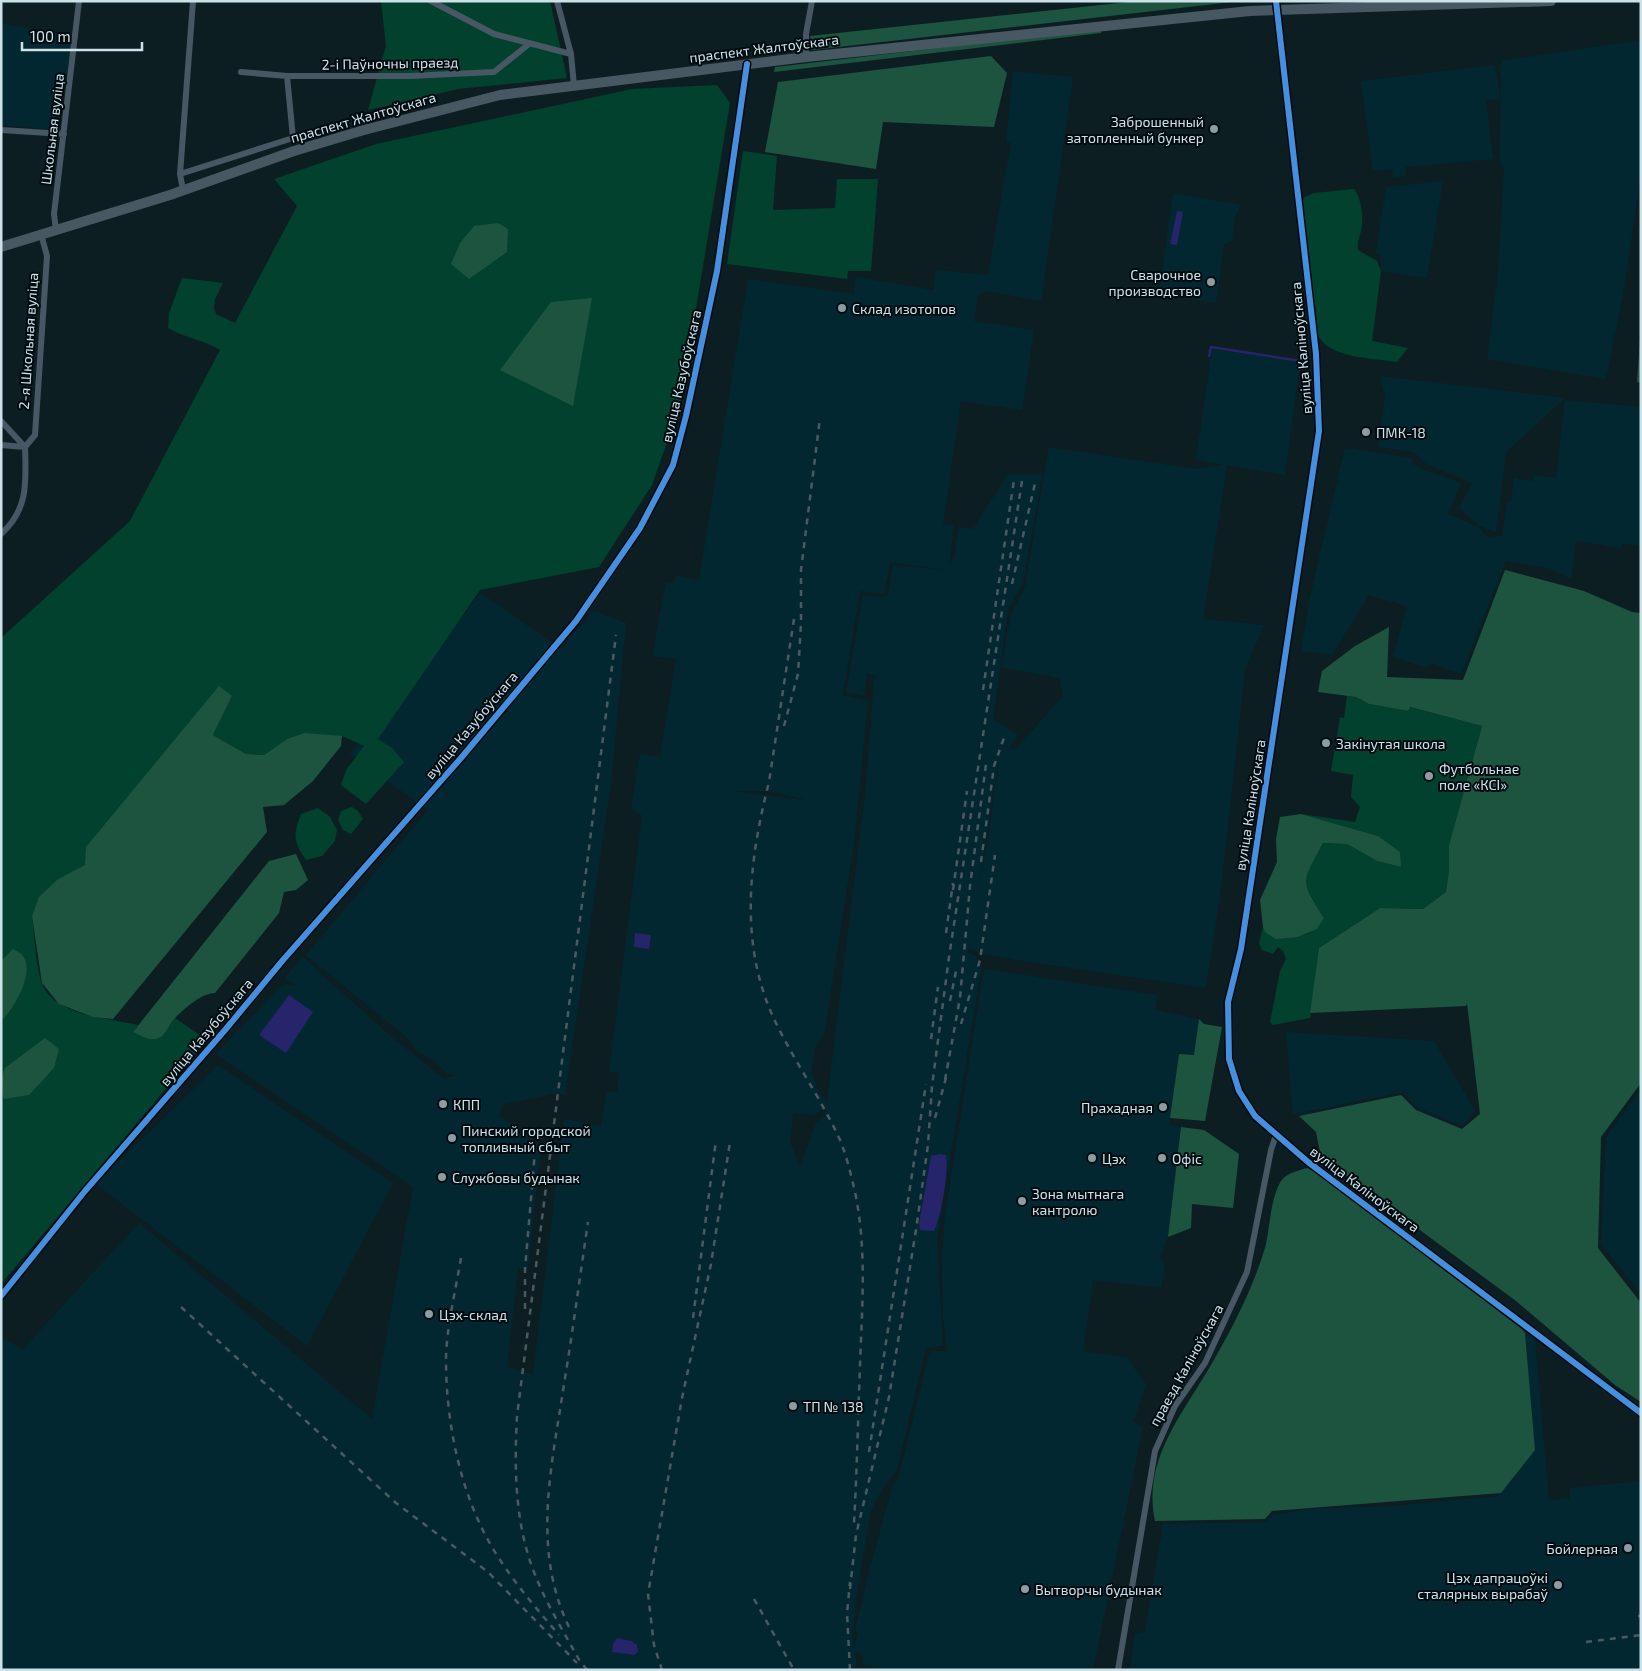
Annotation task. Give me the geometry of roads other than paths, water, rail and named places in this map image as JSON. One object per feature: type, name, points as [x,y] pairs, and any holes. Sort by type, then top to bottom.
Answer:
[{"type":"main road","name":"праспект Жалтоўскага","points":[[1,247],[183,190],[294,151],[397,121],[500,95],[806,57],[1276,5],[1551,1]]},
{"type":"street","name":"Школьная вуліца","points":[[56,230],[54,214],[79,1]]},
{"type":"street","points":[[183,190],[180,174],[193,1]]},
{"type":"street","points":[[431,1],[494,34],[571,54]]},
{"type":"street","points":[[557,1],[571,54],[574,86]]},
{"type":"street","points":[[806,57],[806,34],[812,1]]},
{"type":"street","name":"вуліца Каліноўскага","points":[[1276,5],[1316,354],[1319,431],[1241,949],[1228,1002],[1230,1058],[1235,1082],[1256,1116],[1276,1136],[1641,1413]]},
{"type":"street","name":"2-і Паўночны праезд","points":[[241,72],[287,76],[455,76],[494,72],[529,44]]},
{"type":"street","name":"вуліца Казубоўскага","points":[[1,1296],[85,1191],[225,1030],[283,960],[461,758],[576,621],[640,528],[673,465],[686,416],[717,271],[747,64]]},
{"type":"street","points":[[180,174],[293,138],[287,76]]},
{"type":"street","points":[[1,130],[64,134]]},
{"type":"street","name":"2-я Школьная вуліца","points":[[25,447],[35,435],[47,256],[41,234]]},
{"type":"street","points":[[1,421],[25,447],[26,477],[23,502],[13,523],[1,534]]},
{"type":"street","points":[[1,446],[25,447]]},
{"type":"street","name":"праезд Каліноўскага","points":[[1118,1670],[1155,1451],[1175,1406],[1205,1363],[1247,1272],[1271,1150],[1276,1136]]},
{"type":"waterway","points":[[1209,356],[1211,347],[1300,361]]},
{"type":"railway","points":[[784,726],[798,674],[801,623],[801,570],[820,418]]},
{"type":"railway","points":[[1012,584],[1036,479]]},
{"type":"railway","points":[[983,690],[1014,480]]},
{"type":"railway","points":[[850,1589],[856,1535],[889,1397],[916,1230],[928,1145],[932,1086],[949,957],[1022,481]]},
{"type":"railway","points":[[794,619],[769,782],[756,844],[752,876],[752,938],[757,969],[766,999],[786,1043],[840,1140],[845,1153],[859,1213],[862,1300],[854,1523]]},
{"type":"railway","points":[[587,1670],[578,1658],[550,1608],[529,1558],[517,1498],[516,1436],[616,635]]},
{"type":"railway","points":[[981,862],[994,766],[1005,735]]},
{"type":"railway","points":[[945,1080],[960,998],[970,886],[986,764]]},
{"type":"railway","points":[[953,890],[967,791]]},
{"type":"railway","points":[[961,1024],[980,960],[995,855]]},
{"type":"railway","points":[[946,933],[953,883]]},
{"type":"railway","points":[[950,1001],[957,966]]},
{"type":"railway","points":[[931,1039],[938,987]]},
{"type":"railway","points":[[935,1118],[947,1074]]},
{"type":"railway","points":[[869,1452],[926,1084]]},
{"type":"railway","points":[[693,1318],[716,1140]]},
{"type":"railway","points":[[662,1670],[654,1645],[648,1594],[682,1398],[711,1264],[730,1142]]},
{"type":"railway","points":[[525,1309],[525,1269],[535,1151]]},
{"type":"railway","points":[[569,1627],[557,1597],[550,1567],[548,1507],[554,1445],[588,1222]]},
{"type":"railway","points":[[461,1258],[449,1322],[446,1360],[452,1432],[463,1480],[481,1526],[499,1559],[515,1582],[559,1635]]},
{"type":"railway","points":[[181,1307],[396,1503],[488,1572],[577,1663]]},
{"type":"railway","points":[[850,1582],[847,1613],[850,1670]]},
{"type":"railway","points":[[754,1599],[794,1670]]},
{"type":"railway","points":[[1586,1642],[1641,1635]]},
{"type":"place","name":"Заброшенный затопленный бункер","points":[[1214,129]]},
{"type":"place","name":"Сварочное производство","points":[[1211,282]]},
{"type":"place","name":"Склад изотопов","points":[[842,308]]},
{"type":"place","name":"ПМК-18","points":[[1366,432]]},
{"type":"place","name":"Закінутая школа","points":[[1326,743]]},
{"type":"place","name":"Футбольнае поле «КСІ»","points":[[1429,776]]},
{"type":"place","name":"КПП","points":[[443,1104]]},
{"type":"place","name":"Прахадная","points":[[1163,1107]]},
{"type":"place","name":"Пинский городской топливный сбыт","points":[[452,1138]]},
{"type":"place","name":"Цэх","points":[[1092,1158]]},
{"type":"place","name":"Офіс","points":[[1162,1158]]},
{"type":"place","name":"Службовы будынак","points":[[442,1177]]},
{"type":"place","name":"Зона мытнага кантролю","points":[[1022,1201]]},
{"type":"place","name":"Цэх-склад","points":[[429,1314]]},
{"type":"place","name":"ТП № 138","points":[[793,1406]]},
{"type":"place","name":"Бойлерная","points":[[1628,1548]]},
{"type":"place","name":"Цэх дапрацоўкі сталярных вырабаў","points":[[1558,1585]]},
{"type":"place","name":"Вытворчы будынак","points":[[1025,1589]]}]
